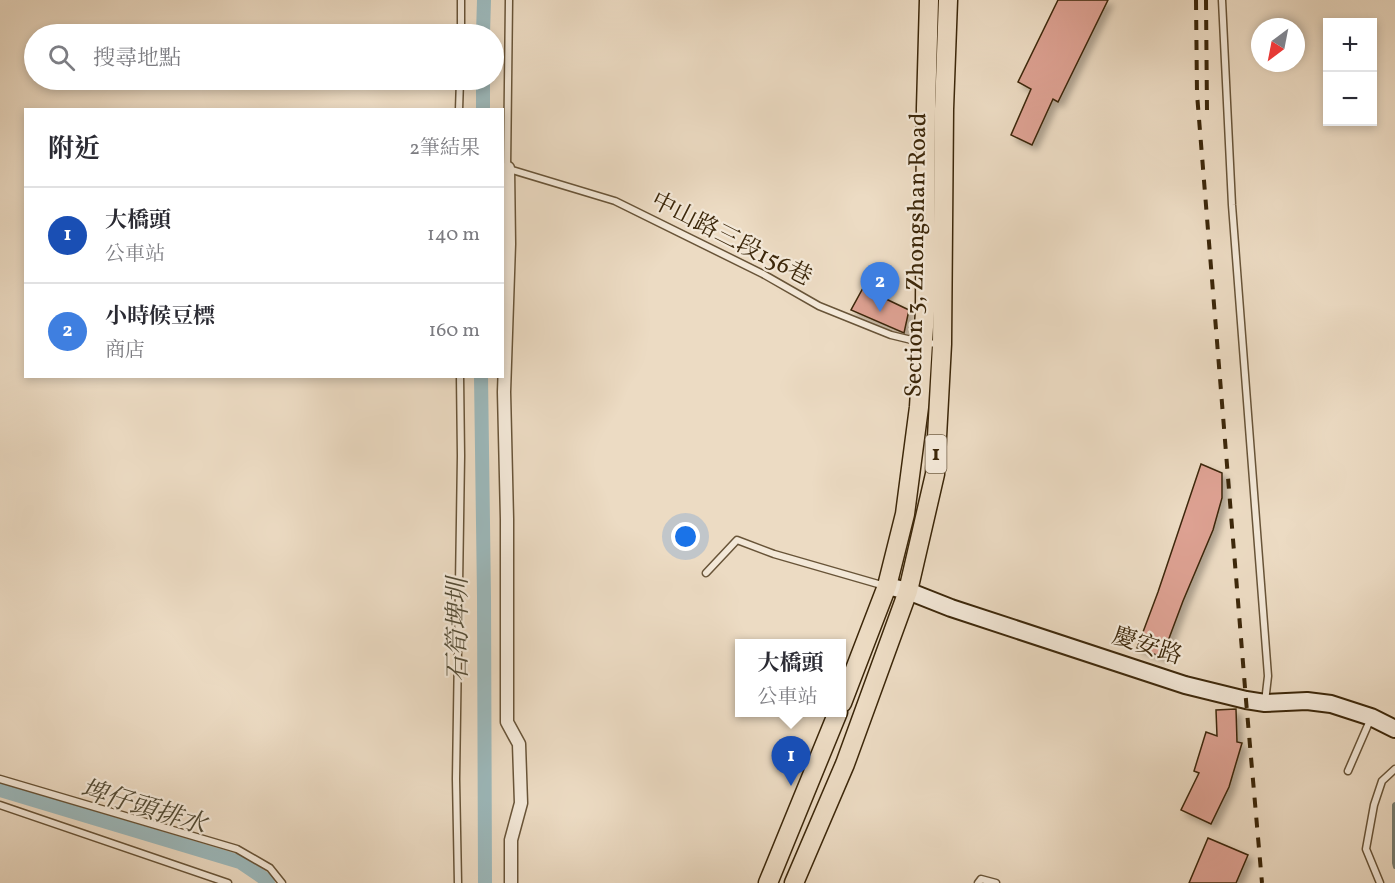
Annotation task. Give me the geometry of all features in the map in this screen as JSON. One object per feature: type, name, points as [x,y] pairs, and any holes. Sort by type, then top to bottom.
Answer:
[{"type":"main road","name":"Section 3, Zhongshan Road","points":[[846,693],[887,586],[905,514],[919,407],[924,343],[929,0]]},
{"type":"main road","name":"Section 3, Zhongshan Road","points":[[794,883],[845,764],[908,591],[935,474],[942,345],[944,109],[948,0]]},
{"type":"main road","points":[[768,883],[836,717]]},
{"type":"street","points":[[505,168],[509,244],[504,392],[507,519],[507,722],[519,744],[521,803],[511,840],[511,883]]},
{"type":"street","name":"慶安路","points":[[887,586],[908,591],[951,608],[1185,685],[1264,703],[1307,701],[1331,704],[1371,717],[1395,729]]},
{"type":"lane","points":[[461,0],[461,24]]},
{"type":"lane","points":[[505,168],[508,0]]},
{"type":"lane","points":[[1222,0],[1232,205],[1268,676],[1264,703]]},
{"type":"lane","points":[[459,108],[460,90]]},
{"type":"lane","name":"中山路三段156巷","points":[[505,168],[615,201],[763,274],[819,306],[891,335],[942,345]]},
{"type":"lane","points":[[458,883],[456,779],[460,378]]},
{"type":"lane","points":[[706,573],[737,540],[774,554],[887,586]]},
{"type":"lane","points":[[1348,771],[1371,717]]},
{"type":"lane","points":[[1380,883],[1366,849],[1379,789],[1382,781],[1395,769]]},
{"type":"lane","points":[[0,779],[237,849],[270,868],[282,883]]},
{"type":"lane","points":[[0,805],[228,883]]},
{"type":"lane","points":[[978,883],[981,879],[996,883]]},
{"type":"building","points":[[1058,0],[1108,0],[1058,102],[1053,99],[1032,145],[1011,135],[1031,89],[1018,82]]},
{"type":"building","points":[[863,288],[909,310],[904,333],[851,310]]},
{"type":"building","points":[[1201,464],[1222,473],[1222,498],[1213,530],[1162,657],[1137,648]]},
{"type":"building","points":[[1236,709],[1237,742],[1242,743],[1229,787],[1211,824],[1181,810],[1199,773],[1194,771],[1206,732],[1217,736],[1216,710]]},
{"type":"building","points":[[1208,838],[1248,855],[1236,883],[1189,883]]},
{"type":"waterway","name":"石筍埤圳","points":[[483,24],[484,0]]},
{"type":"waterway","name":"石筍埤圳","points":[[483,90],[483,108]]},
{"type":"waterway","name":"石筍埤圳","points":[[481,378],[485,883]]},
{"type":"waterway","name":"埤仔頭排水","points":[[0,790],[240,862],[268,883]]},
{"type":"waterway","points":[[1395,804],[1395,867]]},
{"type":"railway","points":[[1196,0],[1197,94],[1262,883]]},
{"type":"railway","points":[[1206,0],[1207,111]]},
{"type":"place","name":"小時候豆標","points":[[880,312]]},
{"type":"place","name":"大橋頭","points":[[791,786]]}]
